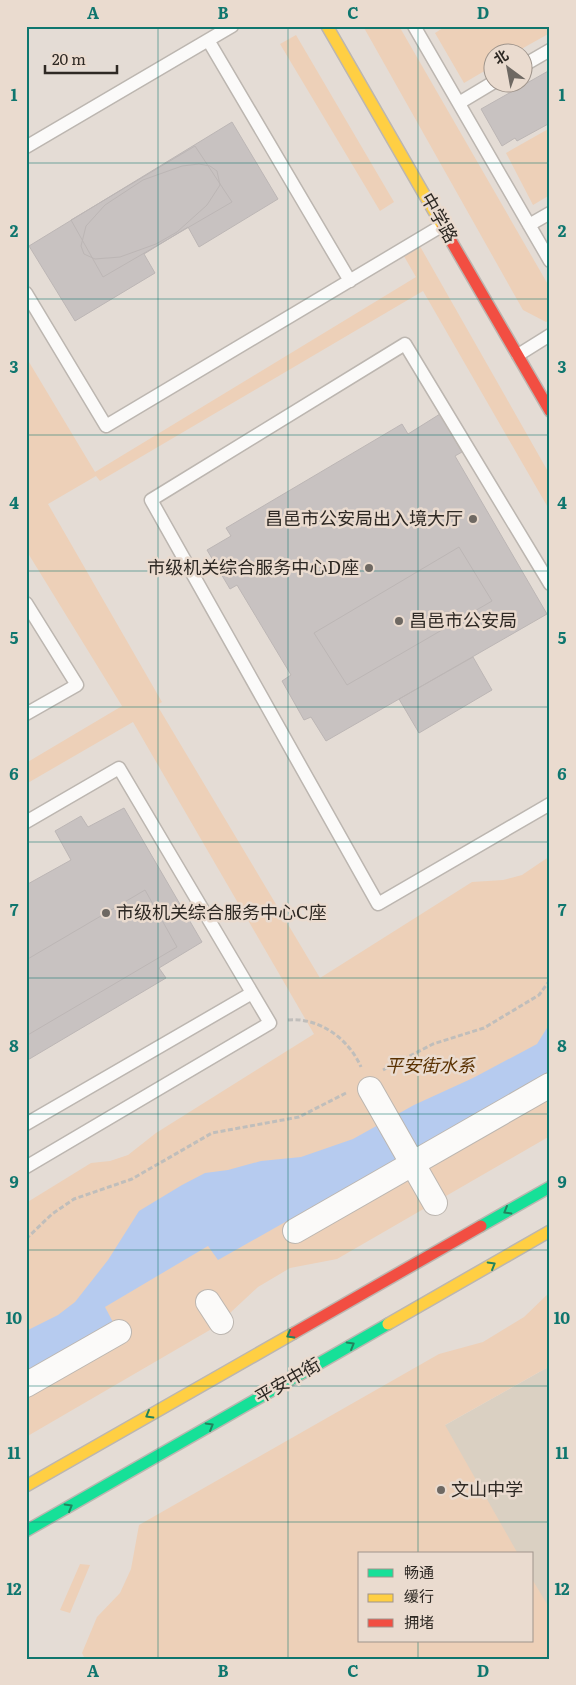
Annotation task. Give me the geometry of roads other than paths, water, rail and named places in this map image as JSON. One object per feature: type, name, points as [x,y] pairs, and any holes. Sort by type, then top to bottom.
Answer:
[{"type":"main road","name":"中学路","points":[[328,26],[550,411]]},
{"type":"main road","points":[[26,1486],[550,1187]]},
{"type":"main road","name":"平安中街","points":[[26,1531],[550,1231]]},
{"type":"street","points":[[368,1084],[435,1203]]},
{"type":"street","points":[[295,1231],[550,1085]]},
{"type":"street","points":[[208,1302],[221,1322]]},
{"type":"street","points":[[26,1384],[119,1332]]},
{"type":"lane","points":[[26,147],[232,26]]},
{"type":"lane","points":[[414,26],[550,261]]},
{"type":"lane","points":[[208,40],[350,281]]},
{"type":"lane","points":[[534,59],[550,50]]},
{"type":"lane","points":[[459,103],[484,88]]},
{"type":"lane","points":[[528,225],[550,213]]},
{"type":"lane","points":[[26,293],[106,426],[443,225]]},
{"type":"lane","points":[[518,355],[550,335]]},
{"type":"lane","points":[[550,584],[406,344],[151,500],[378,904],[550,804]]},
{"type":"lane","points":[[26,603],[77,684],[26,714]]},
{"type":"lane","points":[[26,822],[119,768],[270,1023],[26,1167]]},
{"type":"lane","points":[[26,1124],[252,992]]},
{"type":"water","points":[[550,1023],[550,1077],[293,1226],[287,1221],[218,1260],[208,1246],[105,1307],[115,1326],[26,1378],[26,1331],[58,1315],[75,1302],[108,1260],[139,1211],[205,1173],[228,1170],[261,1161],[301,1157],[353,1139],[414,1105],[473,1078],[537,1044]]},
{"type":"place","name":"昌邑市公安局出入境大厅","points":[[473,519]]},
{"type":"place","name":"市级机关综合服务中心D座","points":[[369,568]]},
{"type":"place","name":"昌邑市公安局","points":[[399,621]]},
{"type":"place","name":"市级机关综合服务中心C座","points":[[106,913]]},
{"type":"place","name":"文山中学","points":[[441,1490]]},
{"type":"park label","name":"平安街水系","points":[[430,1066]]}]
